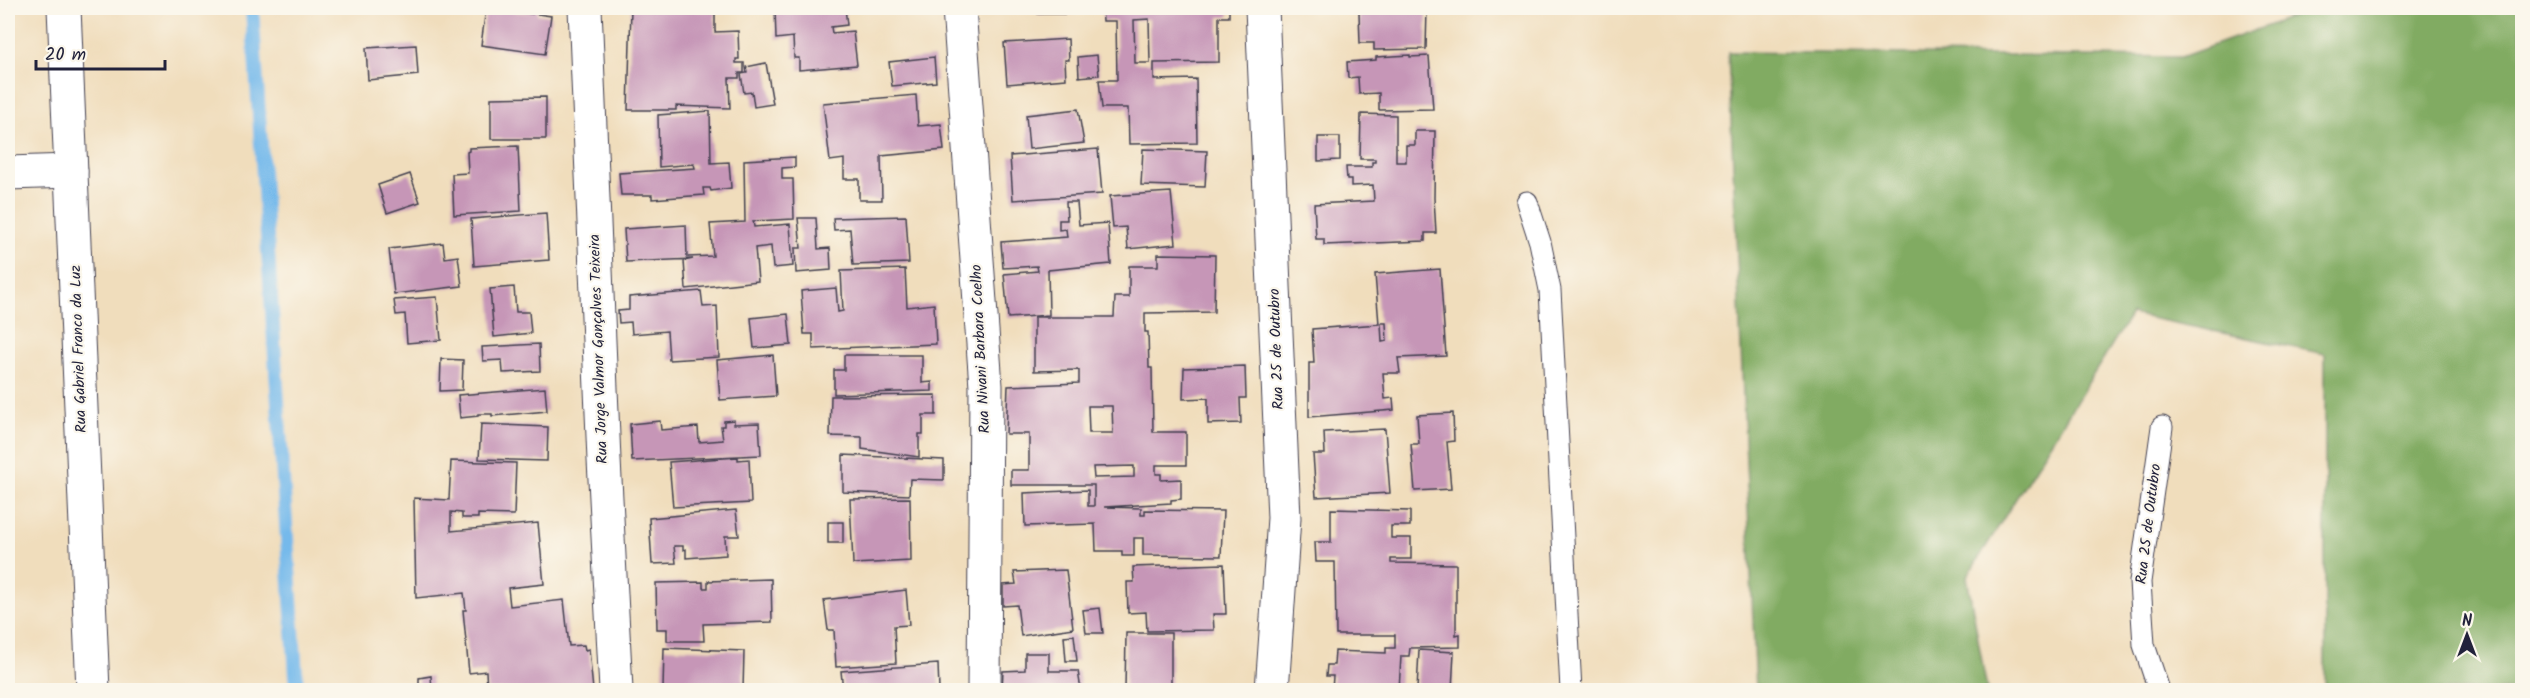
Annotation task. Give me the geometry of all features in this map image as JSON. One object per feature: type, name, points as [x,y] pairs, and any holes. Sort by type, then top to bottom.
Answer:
[{"type":"street","name":"Rua Gabriel Franco da Luz","points":[[64,8],[93,690]]},
{"type":"street","name":"Rua Jorge Valmor Gonçalves Teixeira","points":[[585,8],[616,690]]},
{"type":"street","name":"Rua Nivani Barbara Coelho","points":[[959,8],[986,386],[984,690]]},
{"type":"street","name":"Rua 25 de Outubro","points":[[1262,8],[1284,518],[1272,690]]},
{"type":"street","points":[[8,174],[71,171]]},
{"type":"lane","points":[[1527,202],[1550,290],[1571,690]]},
{"type":"lane","name":"Rua 25 de Outubro","points":[[2159,690],[2144,645],[2140,582],[2162,427]]},
{"type":"green space","points":[[2317,8],[2522,8],[2522,690],[2328,690],[2325,687],[2325,354],[2131,314],[1967,577],[1987,690],[1756,690],[1728,52],[2181,57]]},
{"type":"building","points":[[486,8],[533,14],[506,8],[539,8],[537,14],[551,16],[545,54],[481,45]]},
{"type":"building","points":[[631,8],[696,8],[696,11],[715,11],[715,32],[738,31],[739,59],[736,59],[736,63],[744,63],[744,73],[739,73],[739,78],[729,78],[730,108],[676,106],[676,110],[628,110]]},
{"type":"building","points":[[775,8],[845,8],[847,25],[831,27],[832,33],[853,31],[857,65],[799,70],[799,58],[794,58],[793,37],[776,39]]},
{"type":"building","points":[[1038,8],[1076,8],[1076,14],[1038,14]]},
{"type":"building","points":[[1102,8],[1229,8],[1229,17],[1219,17],[1219,62],[1154,63],[1154,80],[1196,79],[1197,143],[1129,144],[1128,108],[1102,108],[1099,80],[1117,80],[1116,21],[1103,21]],"holes":[[[1149,19],[1150,63],[1135,63],[1134,20]]]},
{"type":"building","points":[[1376,8],[1427,8],[1426,49],[1374,50],[1374,43],[1360,43],[1359,12],[1375,12]]},
{"type":"building","points":[[1068,39],[1069,60],[1065,60],[1066,79],[1007,84],[1004,43]]},
{"type":"building","points":[[416,45],[418,75],[368,80],[366,48]]},
{"type":"building","points":[[1097,55],[1099,75],[1079,77],[1078,57]]},
{"type":"building","points":[[1410,55],[1410,57],[1429,56],[1433,109],[1379,110],[1379,93],[1359,94],[1358,77],[1348,78],[1347,62]]},
{"type":"building","points":[[934,57],[936,82],[892,86],[889,62]]},
{"type":"building","points":[[766,63],[773,104],[754,107],[752,92],[744,93],[741,74],[747,73],[746,67]]},
{"type":"building","points":[[916,95],[918,126],[941,124],[944,150],[881,156],[882,200],[859,200],[859,179],[844,179],[844,159],[830,161],[823,103]]},
{"type":"building","points":[[546,97],[546,139],[491,139],[491,98]]},
{"type":"building","points":[[1078,109],[1084,143],[1029,149],[1026,115]]},
{"type":"building","points":[[710,111],[711,163],[729,162],[731,188],[711,191],[710,188],[703,188],[704,195],[652,199],[652,195],[621,195],[619,173],[695,168],[694,164],[659,167],[658,115]]},
{"type":"building","points":[[1361,114],[1396,115],[1396,162],[1406,162],[1406,145],[1415,145],[1415,131],[1435,131],[1436,233],[1425,233],[1425,241],[1324,245],[1324,239],[1316,239],[1314,204],[1374,201],[1373,185],[1351,186],[1351,179],[1347,179],[1346,167],[1372,167],[1372,162],[1375,162],[1375,159],[1360,159]]},
{"type":"building","points":[[1318,137],[1340,137],[1340,160],[1318,161]]},
{"type":"building","points":[[518,146],[521,211],[454,215],[452,174],[468,173],[467,152],[469,148]]},
{"type":"building","points":[[1098,149],[1102,194],[1013,200],[1010,156]]},
{"type":"building","points":[[1143,149],[1207,151],[1205,187],[1141,185]]},
{"type":"building","points":[[795,157],[795,167],[782,168],[782,179],[793,179],[794,219],[753,221],[754,227],[790,224],[793,266],[773,268],[771,246],[755,248],[758,281],[686,289],[684,261],[693,259],[626,262],[624,229],[686,225],[687,257],[713,256],[710,224],[745,222],[744,160]]},
{"type":"building","points":[[410,174],[420,202],[387,213],[378,185]]},
{"type":"building","points":[[1171,192],[1176,244],[1128,249],[1126,227],[1113,228],[1110,196]]},
{"type":"building","points":[[1066,202],[1077,202],[1079,225],[1108,223],[1111,264],[1048,270],[1049,315],[1008,318],[1004,274],[1038,271],[1037,266],[1003,268],[1001,242],[1067,237],[1066,229],[1059,230],[1059,220],[1067,220]]},
{"type":"building","points":[[546,213],[549,260],[474,266],[471,219]]},
{"type":"building","points":[[906,216],[909,263],[853,265],[850,229],[834,230],[833,218]]},
{"type":"building","points":[[798,218],[816,218],[818,249],[830,248],[831,270],[796,273],[795,248],[801,248]]},
{"type":"building","points":[[443,243],[445,258],[458,256],[462,286],[394,294],[389,249]]},
{"type":"building","points":[[1158,254],[1215,255],[1214,312],[1145,313],[1149,368],[1152,368],[1153,432],[1186,432],[1186,465],[1156,465],[1156,474],[1161,474],[1161,480],[1181,479],[1181,499],[1171,500],[1171,503],[1104,507],[1141,508],[1141,515],[1145,515],[1145,510],[1223,511],[1221,556],[1143,555],[1143,538],[1134,538],[1134,556],[1122,556],[1122,551],[1096,551],[1095,524],[1025,526],[1024,493],[1088,490],[1088,506],[1094,506],[1094,485],[1011,485],[1011,470],[1029,470],[1029,434],[1006,434],[1008,386],[1079,383],[1079,370],[1034,371],[1034,317],[1114,317],[1115,297],[1129,297],[1129,266],[1158,266]],"holes":[[[1088,406],[1112,406],[1113,433],[1089,433]],[[1134,466],[1134,477],[1094,478],[1093,467]]]},
{"type":"building","points":[[905,269],[907,307],[934,304],[936,344],[813,349],[813,334],[804,334],[801,291],[836,288],[838,312],[843,311],[841,271]]},
{"type":"building","points":[[1440,269],[1446,356],[1398,358],[1400,373],[1383,373],[1385,399],[1393,398],[1394,410],[1309,417],[1309,363],[1314,363],[1312,329],[1379,324],[1375,274]],"holes":[[[1381,323],[1386,323],[1387,341],[1382,342]]]},
{"type":"building","points":[[514,287],[516,312],[529,312],[531,333],[494,337],[490,289]]},
{"type":"building","points":[[701,291],[703,307],[717,306],[719,357],[669,360],[667,331],[632,334],[631,322],[619,323],[618,311],[629,310],[629,297]]},
{"type":"building","points":[[437,297],[441,340],[407,343],[405,314],[396,315],[394,300]]},
{"type":"building","points":[[788,314],[791,345],[754,348],[751,318]]},
{"type":"building","points":[[539,344],[540,371],[503,373],[502,360],[483,361],[482,347]]},
{"type":"building","points":[[773,355],[776,396],[720,400],[717,360]]},
{"type":"building","points":[[844,355],[922,355],[922,383],[932,382],[932,391],[834,394],[834,370],[844,370]]},
{"type":"building","points":[[441,359],[463,360],[462,390],[440,391]]},
{"type":"building","points":[[1245,366],[1246,398],[1240,398],[1241,423],[1208,424],[1208,398],[1183,399],[1184,368]]},
{"type":"building","points":[[545,388],[547,411],[492,416],[492,414],[478,414],[478,416],[460,418],[458,395]]},
{"type":"building","points":[[936,395],[936,415],[923,415],[923,434],[919,434],[919,457],[862,449],[862,437],[830,436],[831,396]]},
{"type":"building","points":[[1453,413],[1454,441],[1447,442],[1451,489],[1415,491],[1411,444],[1419,444],[1417,415]]},
{"type":"building","points":[[734,420],[734,424],[759,423],[761,455],[632,461],[630,424],[660,421],[661,430],[698,427],[699,442],[723,440],[721,426],[724,426],[724,421]]},
{"type":"building","points":[[481,424],[548,427],[547,461],[479,459]]},
{"type":"building","points":[[1385,429],[1390,493],[1316,497],[1313,454],[1325,454],[1324,432]]},
{"type":"building","points":[[843,455],[944,460],[944,480],[910,479],[909,495],[843,492]]},
{"type":"building","points":[[738,457],[738,460],[749,459],[751,503],[673,507],[669,462]]},
{"type":"building","points":[[451,461],[516,463],[514,515],[478,514],[478,518],[462,518],[462,513],[451,512],[451,531],[538,523],[544,584],[508,588],[510,606],[564,600],[569,646],[584,645],[585,650],[589,649],[593,690],[487,690],[486,671],[469,673],[463,610],[466,610],[464,593],[416,598],[414,498],[449,500]]},
{"type":"building","points":[[910,498],[911,561],[853,564],[850,499]]},
{"type":"building","points":[[1331,509],[1410,511],[1410,526],[1391,526],[1391,538],[1411,538],[1411,559],[1391,559],[1391,563],[1456,564],[1456,635],[1460,634],[1460,647],[1410,648],[1409,656],[1401,656],[1399,690],[1332,690],[1333,676],[1326,676],[1327,665],[1334,665],[1335,651],[1386,653],[1386,648],[1395,648],[1395,635],[1336,635],[1335,562],[1316,562],[1315,542],[1331,542]]},
{"type":"building","points":[[736,510],[739,536],[725,536],[726,555],[686,558],[686,549],[683,550],[683,546],[674,546],[676,563],[652,564],[649,518]]},
{"type":"building","points":[[828,522],[843,522],[843,543],[828,543]]},
{"type":"building","points":[[1224,564],[1226,614],[1213,614],[1214,630],[1147,631],[1146,612],[1128,613],[1127,582],[1134,582],[1133,567]]},
{"type":"building","points":[[1066,570],[1073,628],[1021,636],[1017,605],[1003,606],[1003,585],[1016,584],[1014,572]]},
{"type":"building","points":[[771,579],[772,622],[703,624],[704,641],[667,641],[667,629],[657,629],[656,583],[703,582],[703,588],[708,588],[708,581]]},
{"type":"building","points":[[906,590],[909,625],[894,626],[896,663],[836,667],[834,630],[828,630],[824,600]]},
{"type":"building","points":[[1100,608],[1103,633],[1086,633],[1083,610]]},
{"type":"building","points":[[1126,633],[1171,633],[1171,690],[1125,690]]},
{"type":"building","points":[[1074,635],[1077,661],[1066,661],[1064,636]]},
{"type":"building","points":[[664,648],[744,651],[743,690],[663,690]]},
{"type":"building","points":[[1419,650],[1454,652],[1452,690],[1417,690]]},
{"type":"building","points":[[1025,653],[1049,653],[1049,671],[1078,671],[1081,690],[1002,690],[1003,671],[1025,670]]},
{"type":"building","points":[[938,664],[939,690],[843,690],[841,671]]},
{"type":"building","points":[[431,676],[432,690],[419,690],[419,678]]},
{"type":"waterway","points":[[252,8],[297,690]]}]
